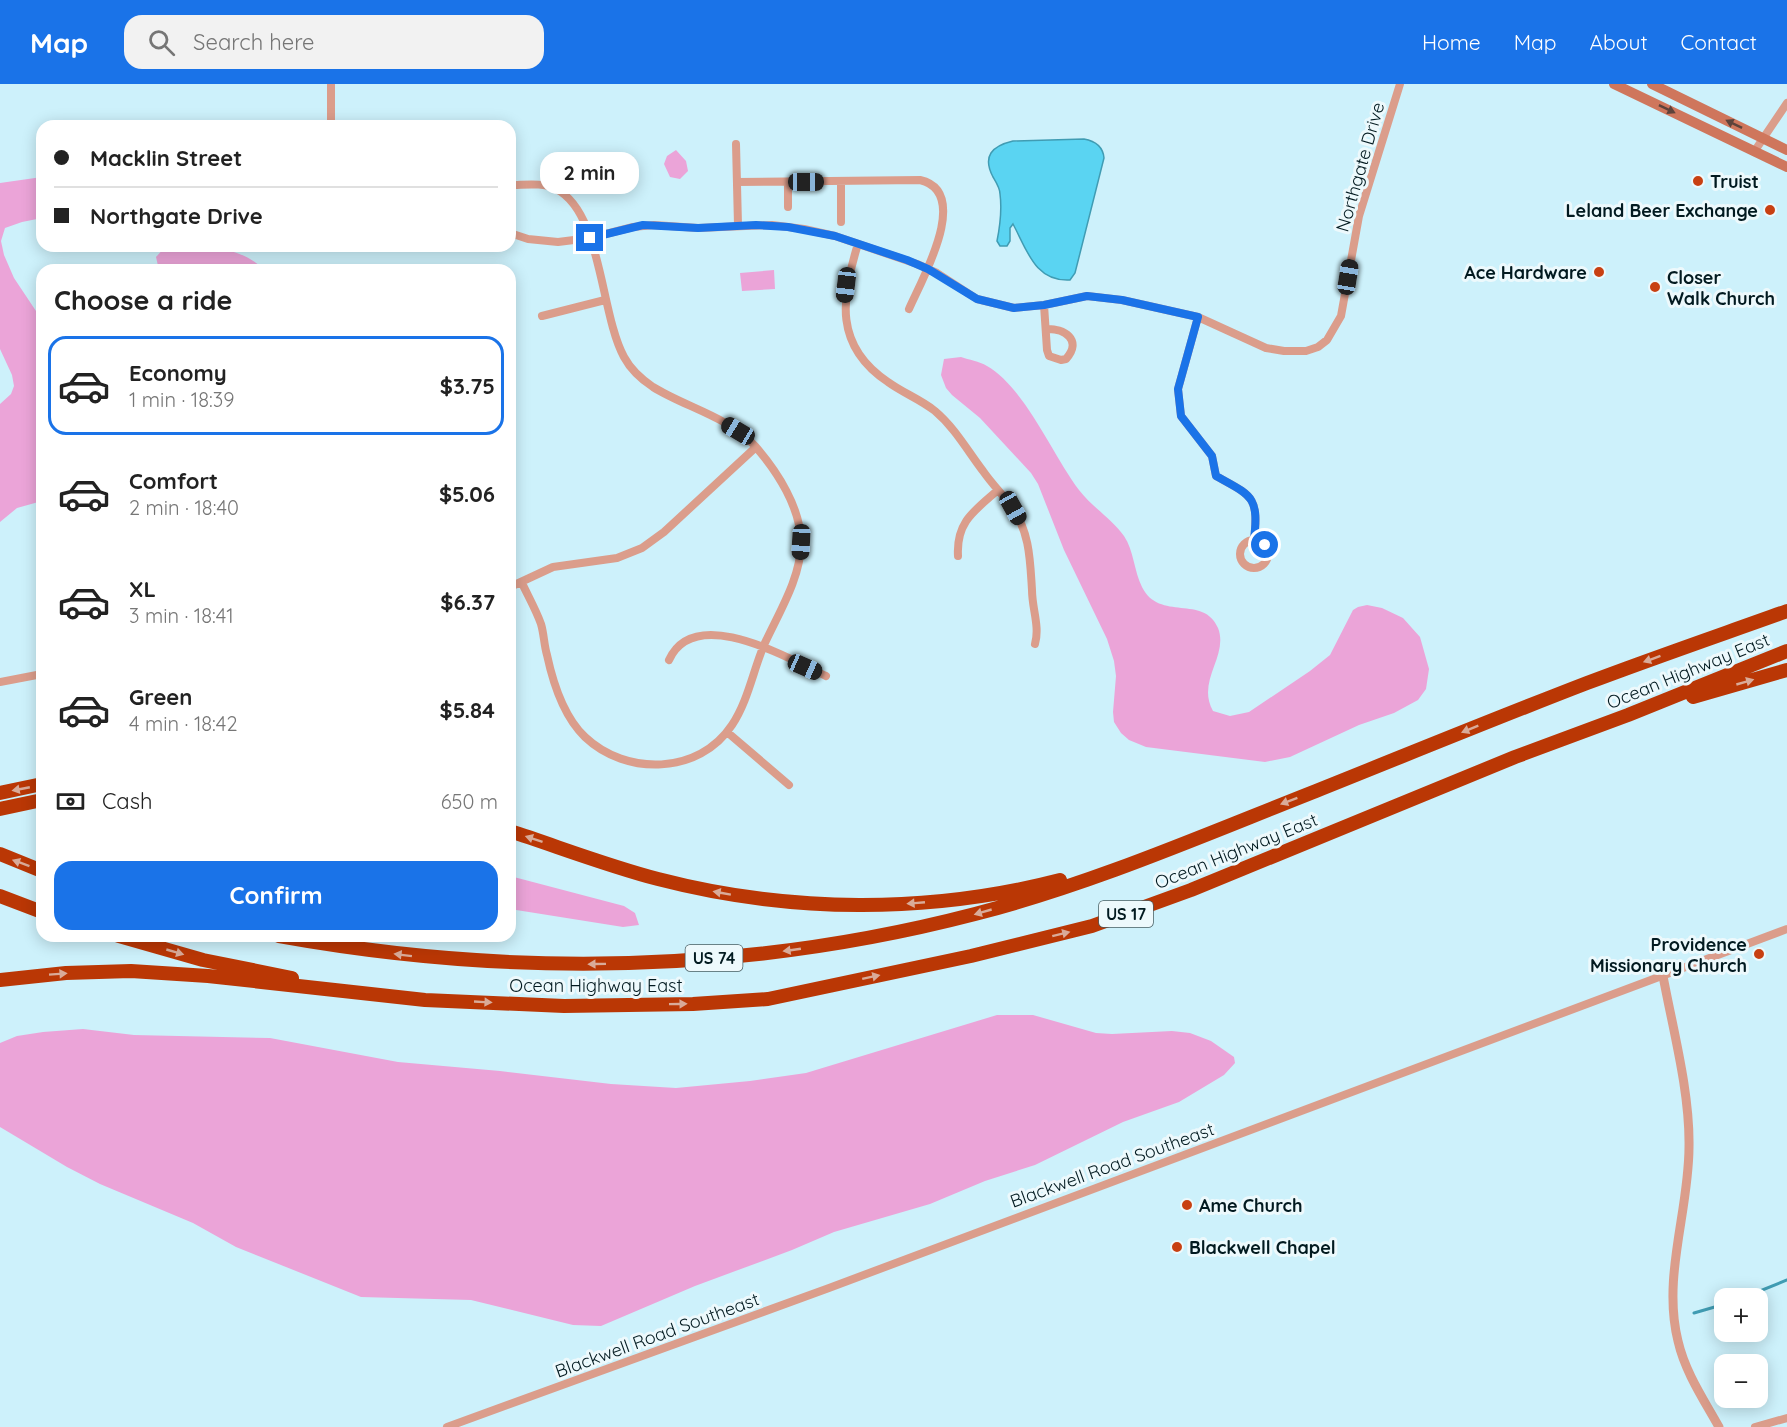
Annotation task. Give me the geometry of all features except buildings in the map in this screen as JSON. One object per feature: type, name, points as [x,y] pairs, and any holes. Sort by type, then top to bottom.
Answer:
[{"type":"highway","points":[[1707,639],[1787,605]]},
{"type":"highway","name":"Ocean Highway East","points":[[1138,860],[1586,684],[1787,611]]},
{"type":"highway","name":"Ocean Highway East","points":[[425,999],[564,1006],[693,1004],[768,999],[971,956],[1092,926],[1191,890],[1515,757],[1628,715],[1787,651]]},
{"type":"highway","points":[[1628,715],[1787,670]]},
{"type":"highway","points":[[0,793],[36,785]]},
{"type":"highway","points":[[0,809],[36,801]]},
{"type":"highway","points":[[516,833],[634,872],[691,887],[750,897],[833,905],[901,904],[975,897],[1038,885],[1138,860]]},
{"type":"highway","points":[[0,855],[36,869]]},
{"type":"highway","name":"US 74","points":[[315,942],[363,950],[490,963],[690,961],[844,942],[908,930],[977,914],[1047,893],[1138,860]]},
{"type":"highway","points":[[0,896],[36,910]]},
{"type":"highway","points":[[140,942],[203,960],[315,983],[425,999]]},
{"type":"highway","points":[[0,980],[66,973],[142,972],[208,976],[425,999]]},
{"type":"main road","points":[[1614,84],[1787,167]]},
{"type":"main road","points":[[1652,84],[1787,150]]},
{"type":"street","points":[[331,84],[332,120]]},
{"type":"street","name":"Northgate Drive","points":[[516,234],[543,241],[573,241],[643,225],[698,228],[772,225],[804,229],[858,244],[928,269],[977,299],[1014,308],[1044,305],[1087,296],[1122,300],[1198,317],[1266,348],[1306,351],[1318,347],[1327,340],[1341,316],[1359,216],[1400,84]]},
{"type":"street","points":[[1754,152],[1787,103]]},
{"type":"street","points":[[736,144],[738,225]]},
{"type":"street","points":[[737,182],[920,180],[933,185],[940,198],[941,226],[938,245],[909,309]]},
{"type":"street","points":[[788,182],[788,207]]},
{"type":"street","points":[[841,182],[841,222]]},
{"type":"street","points":[[516,185],[546,186],[564,194],[581,214],[590,238],[619,347],[625,360],[642,379],[664,394],[727,424],[748,438],[776,475],[794,507],[801,542],[794,578],[763,647],[740,712],[720,740],[699,754],[660,765],[633,763],[605,753],[583,734],[562,701],[550,667],[541,623],[522,583]]},
{"type":"street","points":[[858,244],[844,298],[846,321],[858,352],[881,377],[922,401],[952,428],[1019,519],[1029,548],[1037,627],[1035,644]]},
{"type":"street","points":[[542,316],[605,300]]},
{"type":"street","points":[[1044,305],[1046,329],[1049,356],[1061,360],[1066,359],[1073,348],[1069,335],[1062,330],[1046,329]]},
{"type":"street","points":[[1198,317],[1178,389],[1181,416],[1212,456],[1216,476],[1244,491],[1254,502],[1257,519],[1254,540]]},
{"type":"street","points":[[516,585],[553,567],[610,559],[642,548],[664,532],[756,447]]},
{"type":"street","points":[[958,556],[958,535],[962,527],[973,512],[998,490]]},
{"type":"street","points":[[669,660],[682,643],[701,636],[730,637],[763,647],[826,676]]},
{"type":"street","points":[[0,682],[36,675]]},
{"type":"street","points":[[727,732],[789,785]]},
{"type":"street","name":"Blackwell Road Southeast","points":[[447,1427],[818,1292],[1787,929]]},
{"type":"street","points":[[1663,976],[1683,1086],[1690,1146],[1689,1171],[1675,1272],[1674,1309],[1677,1339],[1689,1372],[1719,1427]]},
{"type":"street","points":[[1755,1427],[1787,1418]]},
{"type":"shaded area","points":[[676,150],[686,161],[688,171],[680,179],[670,177],[664,164],[667,156]]},
{"type":"shaded area","points":[[36,178],[36,219],[5,228],[1,241],[4,255],[14,278],[36,311],[36,503],[17,508],[0,522],[0,404],[11,394],[14,386],[12,375],[0,349],[0,183]]},
{"type":"shaded area","points":[[161,252],[234,252],[257,264],[158,264],[156,257]]},
{"type":"shaded area","points":[[774,270],[775,289],[742,291],[740,273]]},
{"type":"shaded area","points":[[961,357],[987,366],[1001,376],[1026,405],[1079,490],[1124,536],[1130,548],[1139,581],[1150,597],[1159,603],[1203,612],[1211,618],[1218,628],[1220,638],[1208,689],[1213,711],[1230,716],[1249,712],[1310,671],[1330,655],[1353,610],[1367,605],[1382,608],[1403,618],[1420,637],[1429,669],[1426,689],[1418,700],[1394,713],[1359,725],[1290,757],[1265,762],[1146,747],[1129,740],[1114,722],[1116,676],[1107,639],[1064,550],[1038,484],[1031,473],[980,418],[946,388],[941,375],[944,359]]},
{"type":"shaded area","points":[[516,878],[624,906],[635,913],[639,925],[623,927],[516,910]]},
{"type":"shaded area","points":[[997,1015],[1033,1015],[1096,1033],[1172,1031],[1190,1033],[1211,1041],[1234,1057],[1235,1063],[1224,1075],[1179,1102],[1123,1122],[1035,1165],[985,1181],[930,1204],[834,1232],[695,1286],[601,1326],[573,1325],[471,1300],[361,1297],[236,1247],[193,1223],[100,1184],[0,1127],[0,1043],[17,1036],[43,1032],[83,1029],[134,1035],[270,1038],[398,1062],[611,1084],[676,1088],[806,1073]]},
{"type":"water","points":[[1084,139],[1098,145],[1104,158],[1075,273],[1070,280],[1058,279],[1040,270],[1028,254],[1013,224],[1010,228],[1010,241],[1007,246],[1000,246],[997,241],[1001,212],[1000,192],[990,170],[989,158],[999,146],[1013,141]]},
{"type":"waterway","points":[[1767,1288],[1787,1280]]},
{"type":"waterway","points":[[1694,1313],[1714,1307]]},
{"type":"place","name":"Truist","points":[[1698,181]]},
{"type":"place","name":"Leland Beer Exchange","points":[[1770,210]]},
{"type":"place","name":"Ace Hardware","points":[[1599,272]]},
{"type":"place","name":"Closer Walk Church","points":[[1655,287]]},
{"type":"place","name":"Providence Missionary Church","points":[[1759,954]]},
{"type":"place","name":"Ame Church","points":[[1187,1205]]},
{"type":"place","name":"Blackwell Chapel","points":[[1177,1247]]},
{"type":"route","points":[[590,238],[643,225],[698,228],[756,225],[788,227],[835,236],[907,260],[937,273],[977,299],[1014,308],[1044,305],[1087,296],[1122,300],[1198,317],[1178,389],[1181,416],[1212,456],[1216,476],[1244,491],[1254,502],[1257,519],[1254,540],[1265,545]]}]
